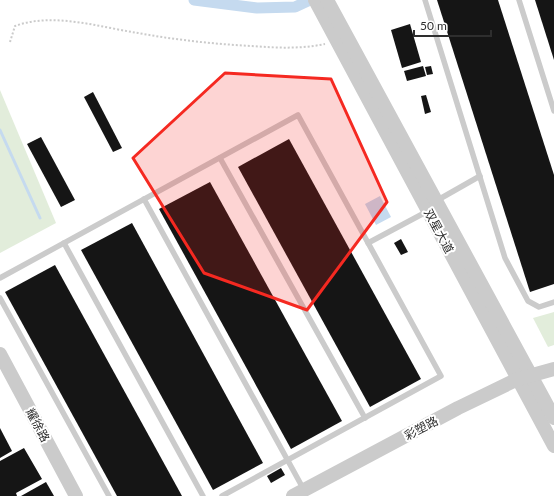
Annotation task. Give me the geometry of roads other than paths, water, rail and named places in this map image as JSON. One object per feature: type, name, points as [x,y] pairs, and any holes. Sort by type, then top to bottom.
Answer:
[{"type":"street","points":[[315,0],[328,9]]},
{"type":"street","name":"双星大道","points":[[328,9],[338,41],[525,377],[554,418]]},
{"type":"street","name":"双星大道","points":[[328,9],[430,206]]},
{"type":"street","name":"耀徐路","points":[[0,354],[6,370],[76,496]]},
{"type":"street","name":"彩塑路","points":[[298,493],[458,408],[525,377],[554,369]]},
{"type":"street","name":"双星大道","points":[[525,377],[554,446]]},
{"type":"lane","points":[[425,0],[505,258],[528,301],[539,307],[554,302]]},
{"type":"lane","points":[[519,0],[554,111]]},
{"type":"lane","points":[[0,278],[298,115],[441,376],[222,496]]},
{"type":"lane","points":[[220,158],[365,418]]},
{"type":"lane","points":[[368,244],[480,176]]},
{"type":"lane","points":[[144,200],[287,460],[298,493]]},
{"type":"lane","points":[[64,243],[202,496]]},
{"type":"lane","points":[[0,298],[109,496]]},
{"type":"water","points":[[380,196],[391,217],[376,225],[365,204]]},
{"type":"waterway","points":[[194,0],[257,8],[295,7],[310,0]]},
{"type":"waterway","points":[[0,130],[40,218]]}]
